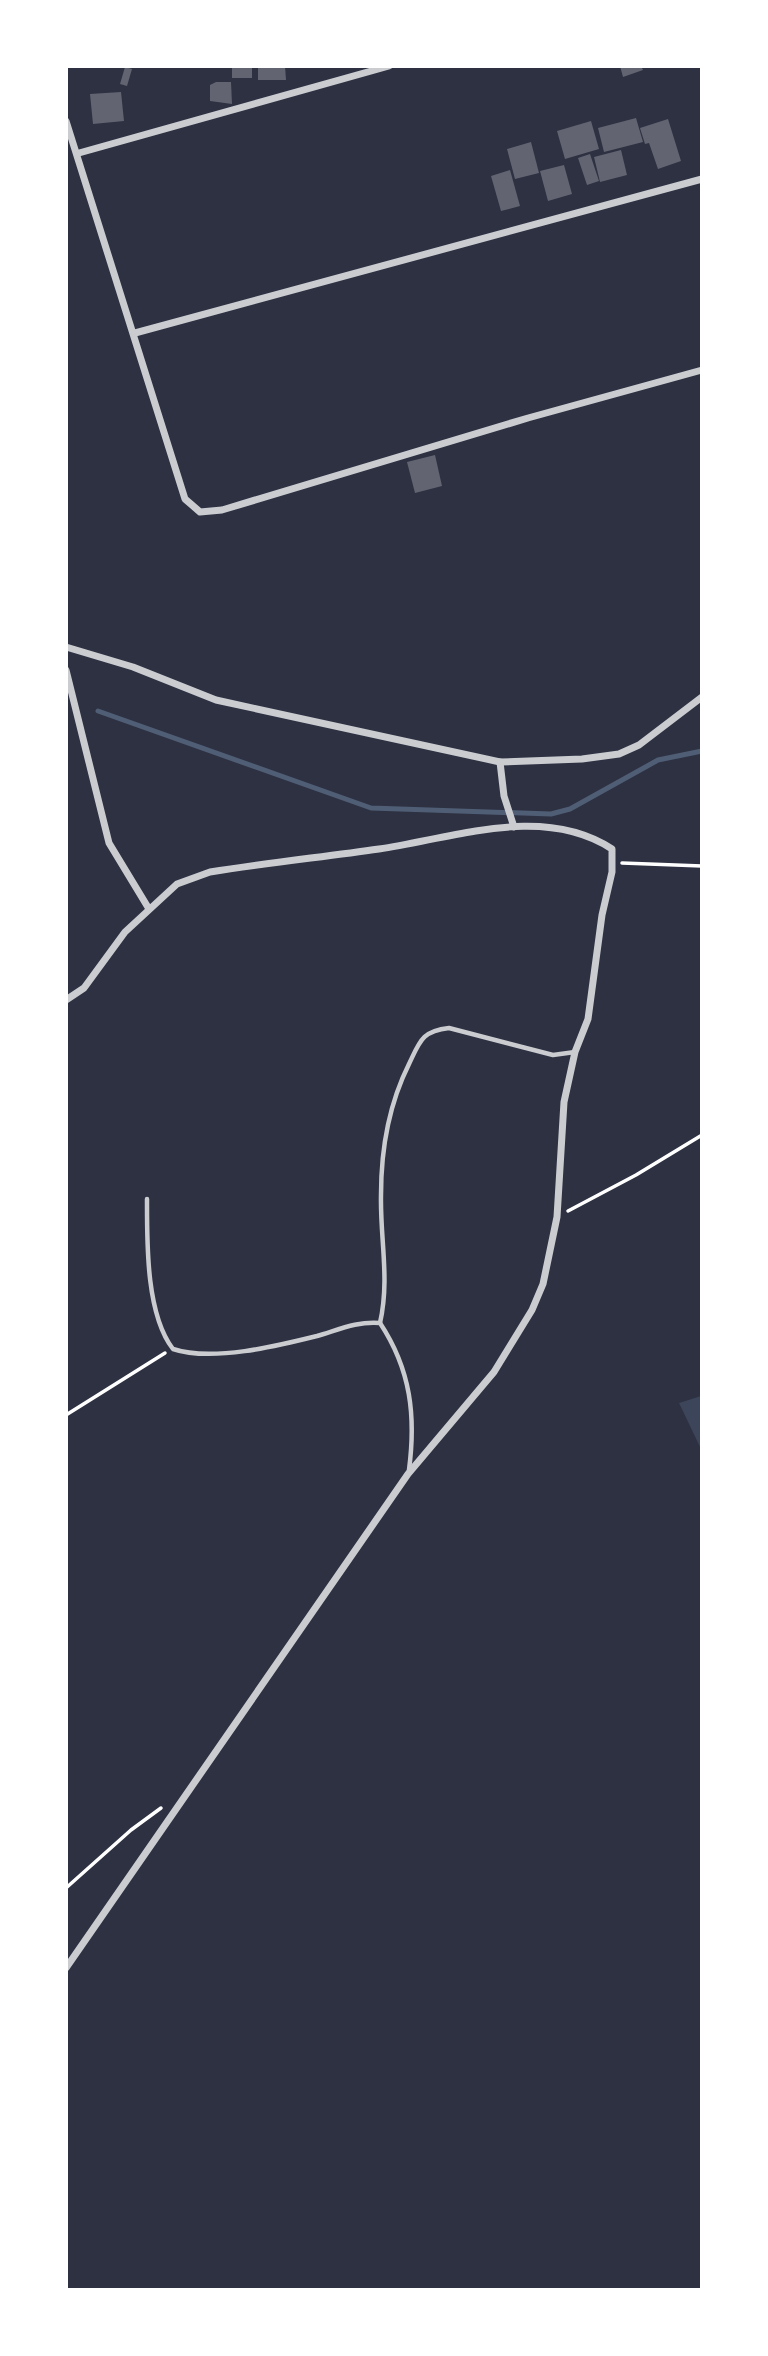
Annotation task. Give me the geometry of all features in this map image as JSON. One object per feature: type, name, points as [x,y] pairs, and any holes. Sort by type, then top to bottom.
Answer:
[{"type":"street","points":[[79,153],[389,66]]},
{"type":"street","points":[[66,121],[79,153],[185,499],[200,512],[222,510],[528,418],[702,370]]},
{"type":"street","points":[[135,334],[702,179]]},
{"type":"street","points":[[66,647],[134,667],[216,700],[500,762],[582,759],[619,754],[639,745],[702,697]]},
{"type":"street","points":[[66,670],[109,843],[149,909]]},
{"type":"street","points":[[500,762],[504,796],[512,823]]},
{"type":"street","points":[[66,1000],[84,988],[125,932],[177,884],[210,872],[512,823],[566,830],[600,841],[612,849],[587,1019],[575,1052],[564,1102],[557,1217],[543,1284],[531,1310],[494,1372],[408,1474],[66,1968]]},
{"type":"lane","points":[[408,1474],[414,1429],[408,1379],[396,1348],[380,1323],[386,1297],[380,1196],[384,1138],[401,1079],[420,1041],[432,1030],[449,1028],[553,1055],[575,1052]]},
{"type":"lane","points":[[147,1199],[150,1273],[159,1320],[173,1349],[188,1354],[244,1351],[363,1322],[380,1323]]},
{"type":"path","points":[[527,66],[560,66]]},
{"type":"path","points":[[612,863],[702,866]]},
{"type":"path","points":[[557,1217],[636,1175],[702,1135]]},
{"type":"path","points":[[66,1415],[173,1349]]},
{"type":"path","points":[[66,1888],[131,1830],[165,1806]]},
{"type":"shaded area","points":[[702,1396],[701,1449],[679,1403]]},
{"type":"building","points":[[258,66],[285,66],[286,80],[258,80]]},
{"type":"building","points":[[620,66],[641,66],[643,70],[623,77]]},
{"type":"building","points":[[125,67],[132,69],[127,86],[120,84]]},
{"type":"building","points":[[252,67],[252,78],[232,78],[232,68]]},
{"type":"building","points":[[216,82],[231,82],[232,104],[210,101],[210,85]]},
{"type":"building","points":[[121,92],[124,121],[93,124],[90,94]]},
{"type":"building","points":[[636,118],[643,142],[604,152],[598,128]]},
{"type":"building","points":[[668,119],[681,161],[658,169],[649,143],[645,144],[640,128]]},
{"type":"building","points":[[591,121],[599,149],[565,159],[557,131]]},
{"type":"building","points":[[531,142],[539,173],[515,179],[507,149]]},
{"type":"building","points":[[621,150],[627,175],[600,182],[594,157]]},
{"type":"building","points":[[590,154],[599,181],[587,185],[578,158]]},
{"type":"building","points":[[564,165],[572,194],[548,201],[540,171]]},
{"type":"building","points":[[510,170],[520,206],[501,211],[491,176]]},
{"type":"building","points":[[435,455],[442,486],[415,493],[407,462]]},
{"type":"waterway","points":[[98,711],[371,808],[551,814],[570,809],[658,760],[702,751]]}]
